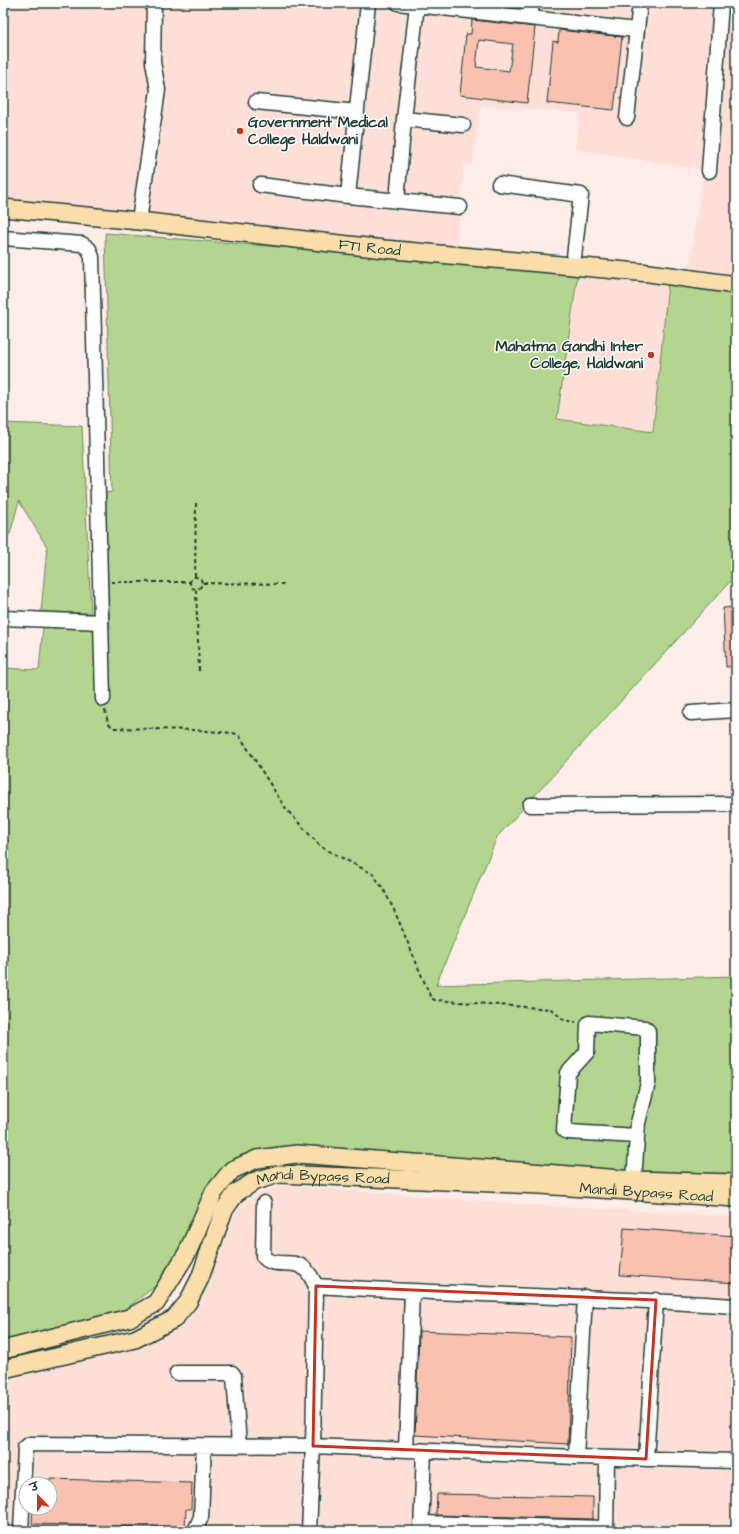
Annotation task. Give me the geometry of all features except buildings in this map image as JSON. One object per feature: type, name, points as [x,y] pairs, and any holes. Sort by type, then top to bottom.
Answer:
[{"type":"main road","name":"FTI Road","points":[[3,208],[139,221],[384,249],[649,273],[736,285]]},
{"type":"main road","name":"Mandi Bypass Road","points":[[3,1350],[129,1318],[156,1303],[187,1253],[214,1192],[232,1170],[257,1159],[297,1154],[634,1180],[736,1183]]},
{"type":"main road","name":"Mandi Bypass Road","points":[[3,1371],[8,1368],[135,1339],[174,1319],[188,1302],[200,1278],[224,1210],[236,1193],[255,1181],[279,1174],[540,1185],[736,1198]]},
{"type":"street","points":[[139,221],[158,90],[153,62],[154,3]]},
{"type":"street","points":[[348,196],[368,3]]},
{"type":"street","points":[[398,3],[461,6],[530,17],[636,30]]},
{"type":"street","points":[[530,17],[532,3]]},
{"type":"street","points":[[627,118],[640,3]]},
{"type":"street","points":[[709,171],[721,3]]},
{"type":"street","points":[[397,201],[404,119],[417,5]]},
{"type":"street","points":[[256,102],[357,112]]},
{"type":"street","points":[[404,119],[463,125]]},
{"type":"street","points":[[499,184],[581,195],[573,266]]},
{"type":"street","points":[[260,185],[348,196],[460,207]]},
{"type":"street","points":[[3,238],[82,244],[89,249],[92,257],[103,699]]},
{"type":"street","points":[[3,618],[101,622]]},
{"type":"street","points":[[691,713],[736,710]]},
{"type":"street","points":[[530,805],[736,804]]},
{"type":"street","points":[[634,1180],[638,1123],[648,1083],[648,1031],[645,1028],[588,1024],[587,1052],[568,1073],[564,1130],[568,1132],[637,1136]]},
{"type":"street","points":[[264,1203],[263,1256],[270,1262],[304,1267],[316,1286],[313,1446],[308,1531]]},
{"type":"street","points":[[316,1286],[412,1292],[656,1300],[736,1306]]},
{"type":"street","points":[[406,1450],[412,1292]]},
{"type":"street","points":[[576,1457],[585,1297]]},
{"type":"street","points":[[646,1459],[656,1300]]},
{"type":"street","points":[[177,1373],[232,1373],[234,1376],[239,1445]]},
{"type":"street","points":[[22,1531],[25,1448],[30,1444],[313,1446],[576,1457],[736,1461]]},
{"type":"street","points":[[195,1531],[201,1517],[204,1446]]},
{"type":"street","points":[[424,1451],[421,1527],[606,1529],[607,1458]]},
{"type":"path","points":[[190,582],[192,578],[195,577],[196,501]]},
{"type":"path","points":[[195,577],[201,579],[203,583]]},
{"type":"path","points":[[100,582],[190,582]]},
{"type":"path","points":[[190,582],[192,588],[196,590]]},
{"type":"path","points":[[203,583],[286,584]]},
{"type":"path","points":[[196,590],[200,588],[203,583]]},
{"type":"path","points":[[196,590],[199,670]]},
{"type":"path","points":[[103,699],[108,723],[114,728],[233,732],[239,735],[286,809],[321,847],[373,874],[384,890],[395,912],[431,998],[435,1000],[551,1009],[564,1020],[588,1024]]},
{"type":"highlighted area","points":[[316,1286],[656,1300],[646,1459],[313,1446]]},
{"type":"shaded area","name":"Government Medical College Haldwani","points":[[3,3],[736,3],[736,259],[732,275],[689,267],[704,170],[575,149],[580,113],[481,105],[472,165],[464,163],[457,248],[3,198]]},
{"type":"shaded area","name":"Mahatma Gandhi Inter College, Haldwani","points":[[578,271],[736,291],[736,443],[557,419]]},
{"type":"shaded area","points":[[285,1185],[505,1203],[736,1217],[736,1531],[3,1531],[3,1382],[14,1374],[141,1345],[190,1318],[240,1203],[262,1192]]},
{"type":"green space","points":[[105,233],[578,271],[557,419],[653,432],[668,283],[736,291],[736,575],[497,837],[436,985],[736,976],[736,1177],[272,1150],[218,1175],[162,1281],[116,1316],[3,1344],[3,668],[39,670],[43,627],[110,629],[104,493],[112,492]]},
{"type":"green space","points":[[3,423],[82,426],[91,613],[41,612],[47,547],[19,501],[10,534],[3,534]]},
{"type":"place","name":"Government Medical College Haldwani","points":[[240,131]]},
{"type":"place","name":"Mahatma Gandhi Inter College, Haldwani","points":[[651,355]]}]
